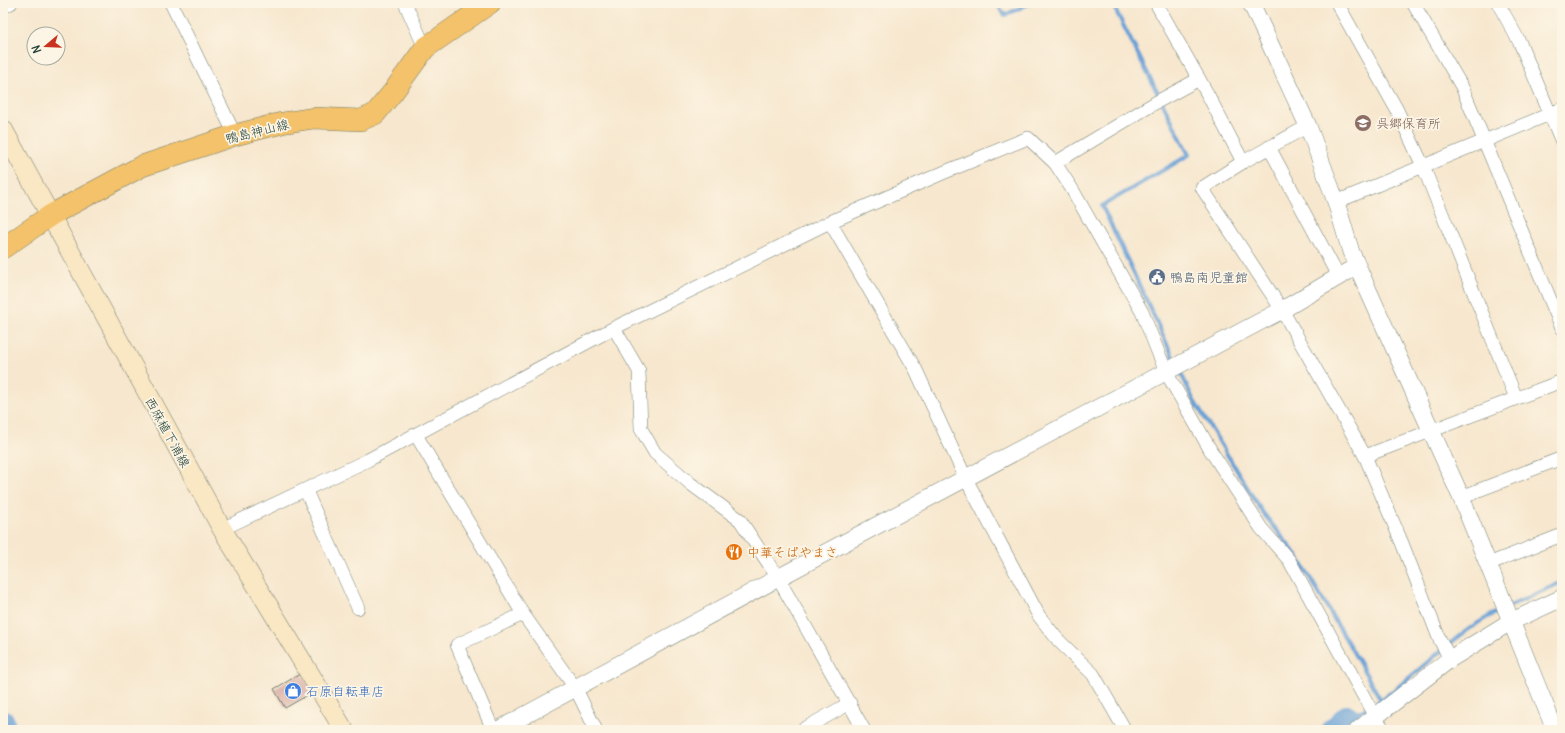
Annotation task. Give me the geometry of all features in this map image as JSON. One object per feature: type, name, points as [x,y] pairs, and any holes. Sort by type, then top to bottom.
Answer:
[{"type":"main road","name":"鴨島神山線","points":[[3,248],[51,215],[142,166],[235,135],[282,123],[314,118],[361,120],[375,114],[425,48],[490,3]]},
{"type":"main road","name":"西麻植下浦線","points":[[3,128],[222,529],[344,730]]},
{"type":"street","points":[[3,7],[11,3]]},
{"type":"street","points":[[170,3],[235,135]]},
{"type":"street","points":[[405,3],[425,48]]},
{"type":"street","points":[[1156,3],[1242,162]]},
{"type":"street","points":[[1251,3],[1308,126],[1336,202],[1357,266],[1433,430],[1555,730]]},
{"type":"street","points":[[1337,3],[1397,110],[1423,166],[1516,398]]},
{"type":"street","points":[[1413,3],[1462,87],[1562,328]]},
{"type":"street","points":[[1498,3],[1556,112],[1562,142]]},
{"type":"street","points":[[1055,163],[1155,103],[1199,80]]},
{"type":"street","points":[[1336,202],[1556,112]]},
{"type":"street","points":[[1308,126],[1242,162],[1202,188],[1282,310],[1365,456],[1402,543],[1439,638],[1450,659]]},
{"type":"street","points":[[222,529],[306,491],[416,435],[614,328],[830,222],[1028,138],[1055,163],[1072,189],[1142,312],[1175,366],[1211,451],[1257,522],[1289,560],[1379,723]]},
{"type":"street","points":[[1269,147],[1338,276]]},
{"type":"street","points":[[830,222],[916,370],[966,479],[1039,616],[1058,640],[1093,674],[1105,692],[1125,730]]},
{"type":"street","points":[[498,730],[778,578],[1282,310],[1357,266]]},
{"type":"street","points":[[614,328],[639,371],[641,428],[655,453],[691,484],[740,520],[778,578],[864,730]]},
{"type":"street","points":[[1365,456],[1562,380]]},
{"type":"street","points":[[416,435],[523,614],[576,689],[596,730]]},
{"type":"street","points":[[1461,497],[1562,458]]},
{"type":"street","points":[[306,491],[358,608]]},
{"type":"street","points":[[1488,564],[1562,535]]},
{"type":"street","points":[[1358,730],[1379,723],[1450,659],[1510,622],[1562,598]]},
{"type":"street","points":[[493,730],[457,645],[523,614]]},
{"type":"street","points":[[802,730],[850,703]]},
{"type":"building","name":"石原自転車店","points":[[302,673],[313,692],[285,708],[274,689]]},
{"type":"waterway","points":[[996,3],[1005,15],[1031,3]]},
{"type":"waterway","points":[[1112,3],[1189,155],[1102,206],[1175,361]]},
{"type":"waterway","points":[[1179,369],[1193,399],[1263,513],[1298,557],[1381,700]]},
{"type":"waterway","points":[[1510,606],[1562,582]]},
{"type":"waterway","points":[[1347,717],[1378,702],[1455,639],[1486,618],[1502,610]]},
{"type":"waterway","points":[[1333,730],[1347,717],[1353,724]]},
{"type":"waterway","points":[[3,722],[4,730]]},
{"type":"place","name":"呉郷保育所","points":[[1363,123]]},
{"type":"place","name":"鴨島南児童館","points":[[1157,277]]},
{"type":"place","name":"中華そばやまさ","points":[[734,552]]},
{"type":"place","name":"石原自転車店","points":[[293,691]]}]
